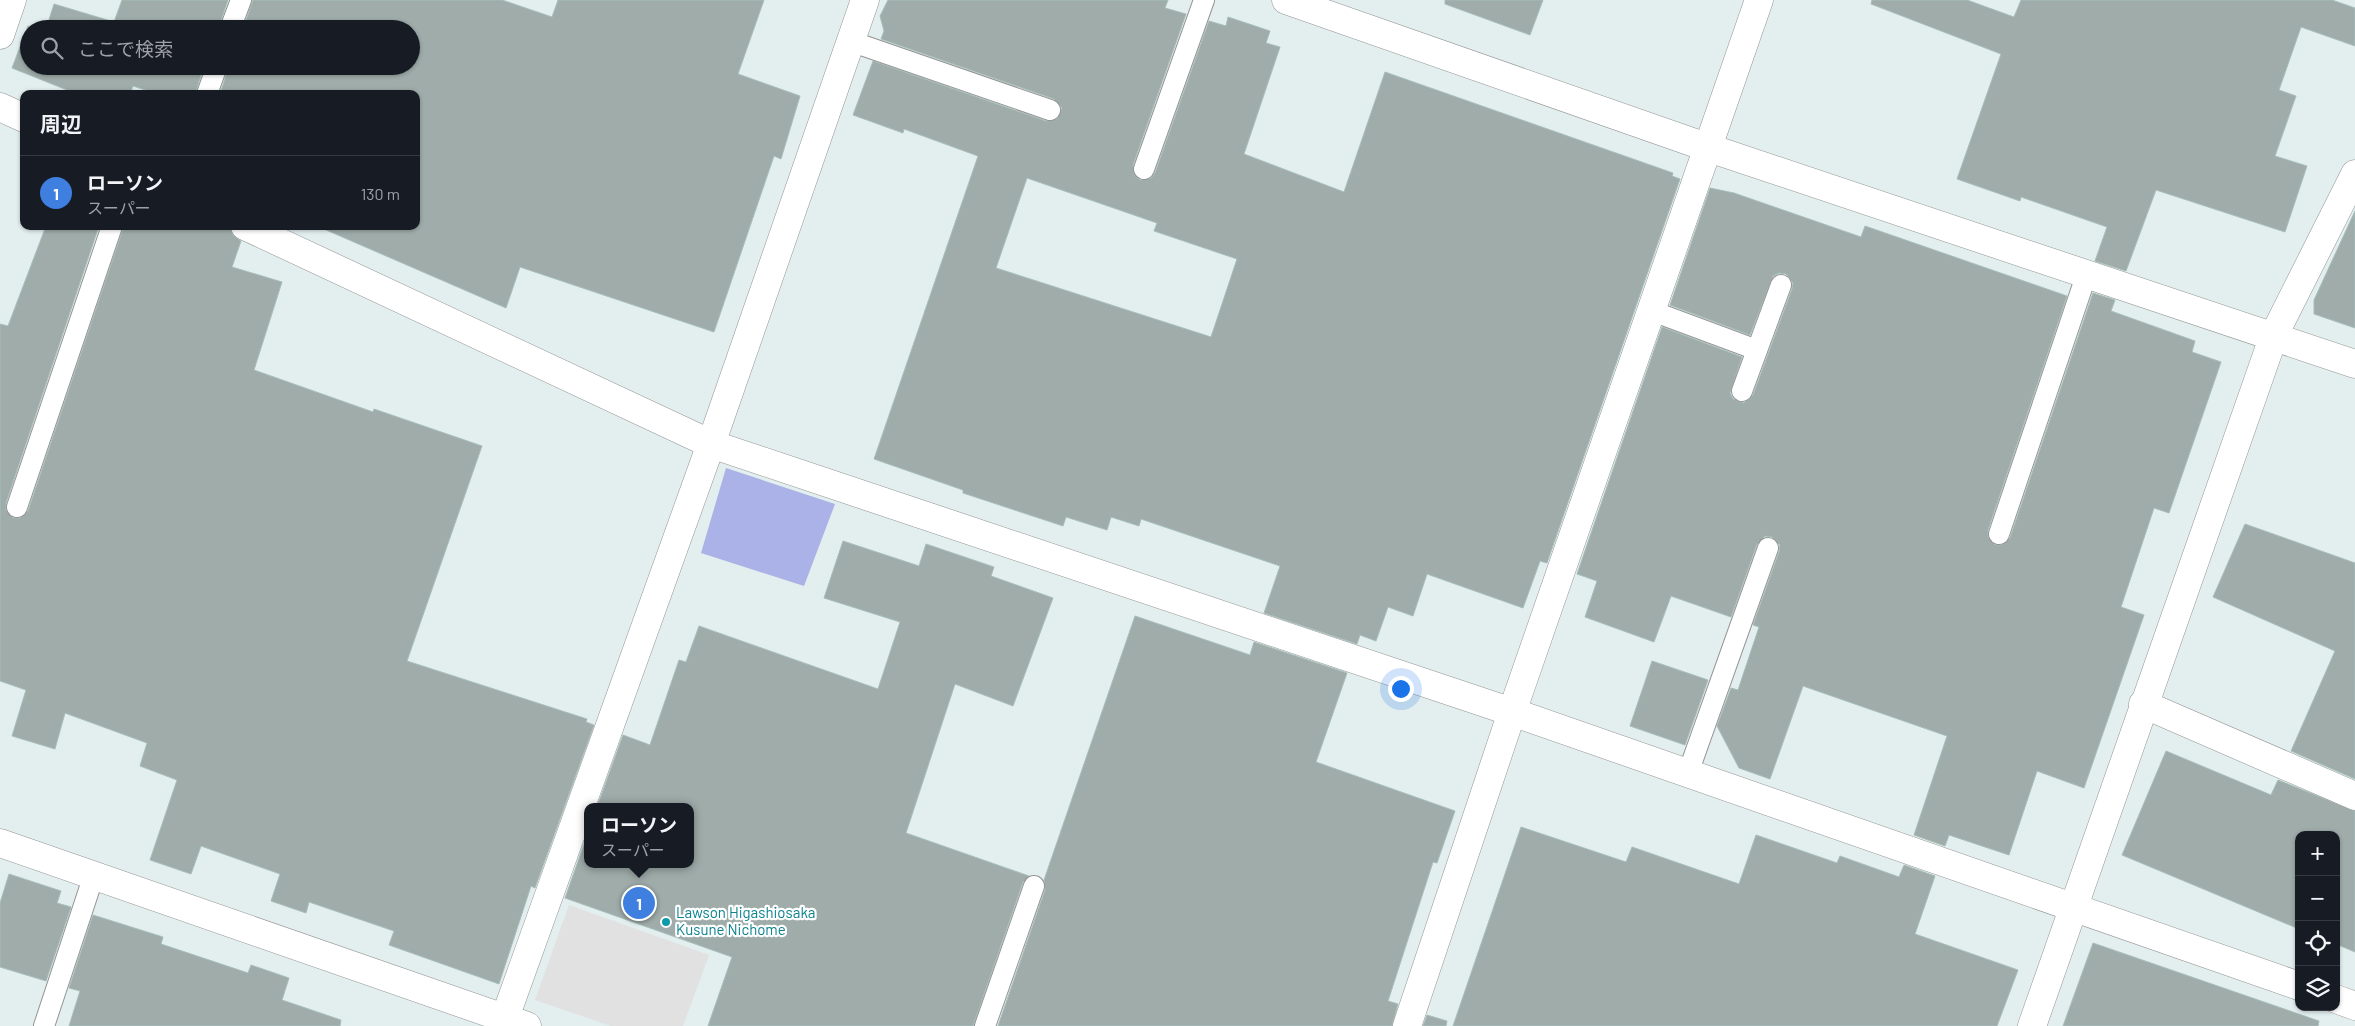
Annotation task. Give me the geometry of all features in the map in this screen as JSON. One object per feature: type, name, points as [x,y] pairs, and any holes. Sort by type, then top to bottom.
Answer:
[{"type":"street","points":[[0,35],[12,0]]},
{"type":"street","points":[[587,803],[865,0]]},
{"type":"street","points":[[1286,0],[1709,148],[2274,335],[2355,364]]},
{"type":"street","points":[[1407,1026],[1512,712],[1759,0]]},
{"type":"street","points":[[0,106],[20,116]]},
{"type":"street","points":[[2032,1026],[2075,907],[2143,704],[2274,335],[2355,174]]},
{"type":"street","points":[[254,230],[711,444],[1512,712],[2295,985]]},
{"type":"street","points":[[2143,704],[2355,796]]},
{"type":"street","points":[[0,843],[511,1023],[584,812]]},
{"type":"street","points":[[2340,1000],[2355,1006]]},
{"type":"lane","points":[[233,20],[240,0]]},
{"type":"lane","points":[[1144,169],[1204,0]]},
{"type":"lane","points":[[850,41],[1050,110]]},
{"type":"lane","points":[[208,90],[214,75]]},
{"type":"lane","points":[[16,507],[111,230]]},
{"type":"lane","points":[[1999,534],[2087,273]]},
{"type":"lane","points":[[1742,391],[1781,285]]},
{"type":"lane","points":[[1652,310],[1757,350]]},
{"type":"lane","points":[[1688,773],[1768,548]]},
{"type":"lane","points":[[44,1026],[94,876]]},
{"type":"lane","points":[[986,1026],[1034,886]]},
{"type":"shaded area","points":[[726,468],[835,504],[804,586],[701,553]]},
{"type":"shaded area","points":[[569,905],[709,955],[683,1026],[611,1026],[535,1000]]},
{"type":"building","points":[[122,0],[228,0],[221,20],[115,20]]},
{"type":"building","points":[[253,0],[502,0],[552,17],[558,0],[764,0],[738,74],[800,96],[781,159],[774,156],[714,332],[520,267],[506,308],[326,230],[420,230],[420,90],[221,90],[226,75],[420,75],[420,20],[246,20]]},
{"type":"building","points":[[888,0],[1168,0],[1165,8],[1186,14],[1133,165],[1135,176],[1140,180],[1151,178],[1155,173],[1209,21],[1226,26],[1228,17],[1270,31],[1266,43],[1280,47],[1244,154],[1344,192],[1385,72],[1673,173],[1672,176],[1680,179],[1547,563],[1540,561],[1523,608],[1427,574],[1413,616],[1388,607],[1376,641],[1360,635],[1357,644],[1264,613],[1280,566],[1141,519],[1139,526],[1111,517],[1107,530],[1066,517],[1063,526],[963,493],[963,490],[874,459],[978,156],[904,129],[903,133],[853,115],[873,61],[1046,121],[1057,119],[1062,108],[1054,99],[881,39],[884,31],[880,16]],"holes":[[[1027,178],[1157,223],[1154,231],[1237,259],[1211,337],[996,268]]]},
{"type":"building","points":[[1445,0],[1543,0],[1530,35],[1445,4]]},
{"type":"building","points":[[1872,0],[1967,0],[2014,17],[2021,0],[2332,0],[2355,8],[2355,46],[2301,27],[2279,90],[2296,96],[2275,156],[2307,166],[2285,232],[2156,190],[2126,271],[2095,261],[2107,227],[2021,197],[2020,201],[1957,179],[2001,54],[1871,4]]},
{"type":"building","points":[[54,4],[107,20],[49,20]]},
{"type":"building","points":[[20,47],[20,71],[12,68]]},
{"type":"building","points":[[30,75],[201,75],[196,90],[146,90],[133,86],[132,90],[67,90]]},
{"type":"building","points":[[1710,188],[1734,193],[1861,237],[1865,226],[2067,296],[1988,530],[1988,537],[1995,545],[2002,545],[2010,538],[2093,293],[2115,300],[2111,311],[2195,341],[2192,352],[2221,362],[2169,513],[2154,508],[2121,607],[2144,615],[2084,788],[2037,771],[2009,855],[1949,835],[1945,846],[1914,835],[1947,736],[1803,686],[1770,779],[1739,768],[1717,726],[1731,688],[1738,690],[1759,627],[1753,625],[1779,552],[1780,545],[1772,537],[1765,536],[1757,544],[1731,617],[1671,596],[1654,642],[1585,617],[1597,581],[1577,574],[1662,327],[1742,357],[1730,393],[1733,399],[1744,403],[1753,395],[1792,289],[1793,283],[1786,274],[1779,273],[1773,276],[1750,335],[1670,305]]},
{"type":"building","points":[[2355,211],[2355,328],[2314,314],[2314,300]]},
{"type":"building","points":[[44,230],[98,230],[6,503],[6,510],[13,518],[20,518],[28,511],[123,230],[231,230],[233,235],[241,241],[232,267],[282,282],[254,370],[373,412],[374,409],[482,446],[407,661],[587,719],[586,722],[594,725],[535,888],[531,886],[499,984],[389,945],[394,931],[309,902],[306,913],[271,901],[280,874],[201,846],[191,874],[150,860],[177,780],[140,766],[147,743],[65,713],[55,749],[12,736],[26,690],[0,681],[0,324],[8,326]]},
{"type":"building","points":[[2245,524],[2355,563],[2355,779],[2291,751],[2335,651],[2213,597]]},
{"type":"building","points":[[843,541],[919,566],[926,544],[994,567],[991,576],[1053,598],[1013,706],[955,684],[906,833],[1029,876],[1023,882],[973,1026],[708,1026],[732,957],[565,898],[584,844],[584,868],[694,868],[694,803],[598,803],[623,735],[650,745],[679,660],[686,662],[699,626],[878,689],[900,622],[824,598]]},
{"type":"building","points":[[1135,616],[1250,655],[1254,642],[1347,673],[1316,762],[1455,811],[1437,863],[1433,862],[1388,1001],[1398,1004],[1392,1026],[998,1026],[1045,890],[1044,880]]},
{"type":"building","points":[[1652,661],[1708,680],[1685,745],[1630,726]]},
{"type":"building","points":[[2166,751],[2271,795],[2278,780],[2355,811],[2355,952],[2340,946],[2340,831],[2295,831],[2295,927],[2122,855]]},
{"type":"building","points":[[1521,827],[1626,862],[1632,847],[1739,884],[1756,835],[1837,863],[1840,856],[1899,877],[1904,865],[1935,876],[1915,934],[2018,970],[1997,1026],[1453,1026]]},
{"type":"building","points":[[9,874],[61,891],[57,903],[71,907],[46,981],[0,967],[0,903]]},
{"type":"building","points":[[93,915],[163,937],[161,944],[248,973],[251,965],[289,978],[282,1000],[341,1020],[340,1026],[69,1026],[80,991],[69,988]]},
{"type":"building","points":[[2093,943],[2319,1021],[2318,1026],[2063,1026]]},
{"type":"building","points":[[1427,1015],[1447,1021],[1446,1026],[1423,1026]]},
{"type":"place","name":"ローソン","points":[[639,903]]},
{"type":"place","name":"Lawson Higashiosaka Kusune Nichome","points":[[666,922]]}]
